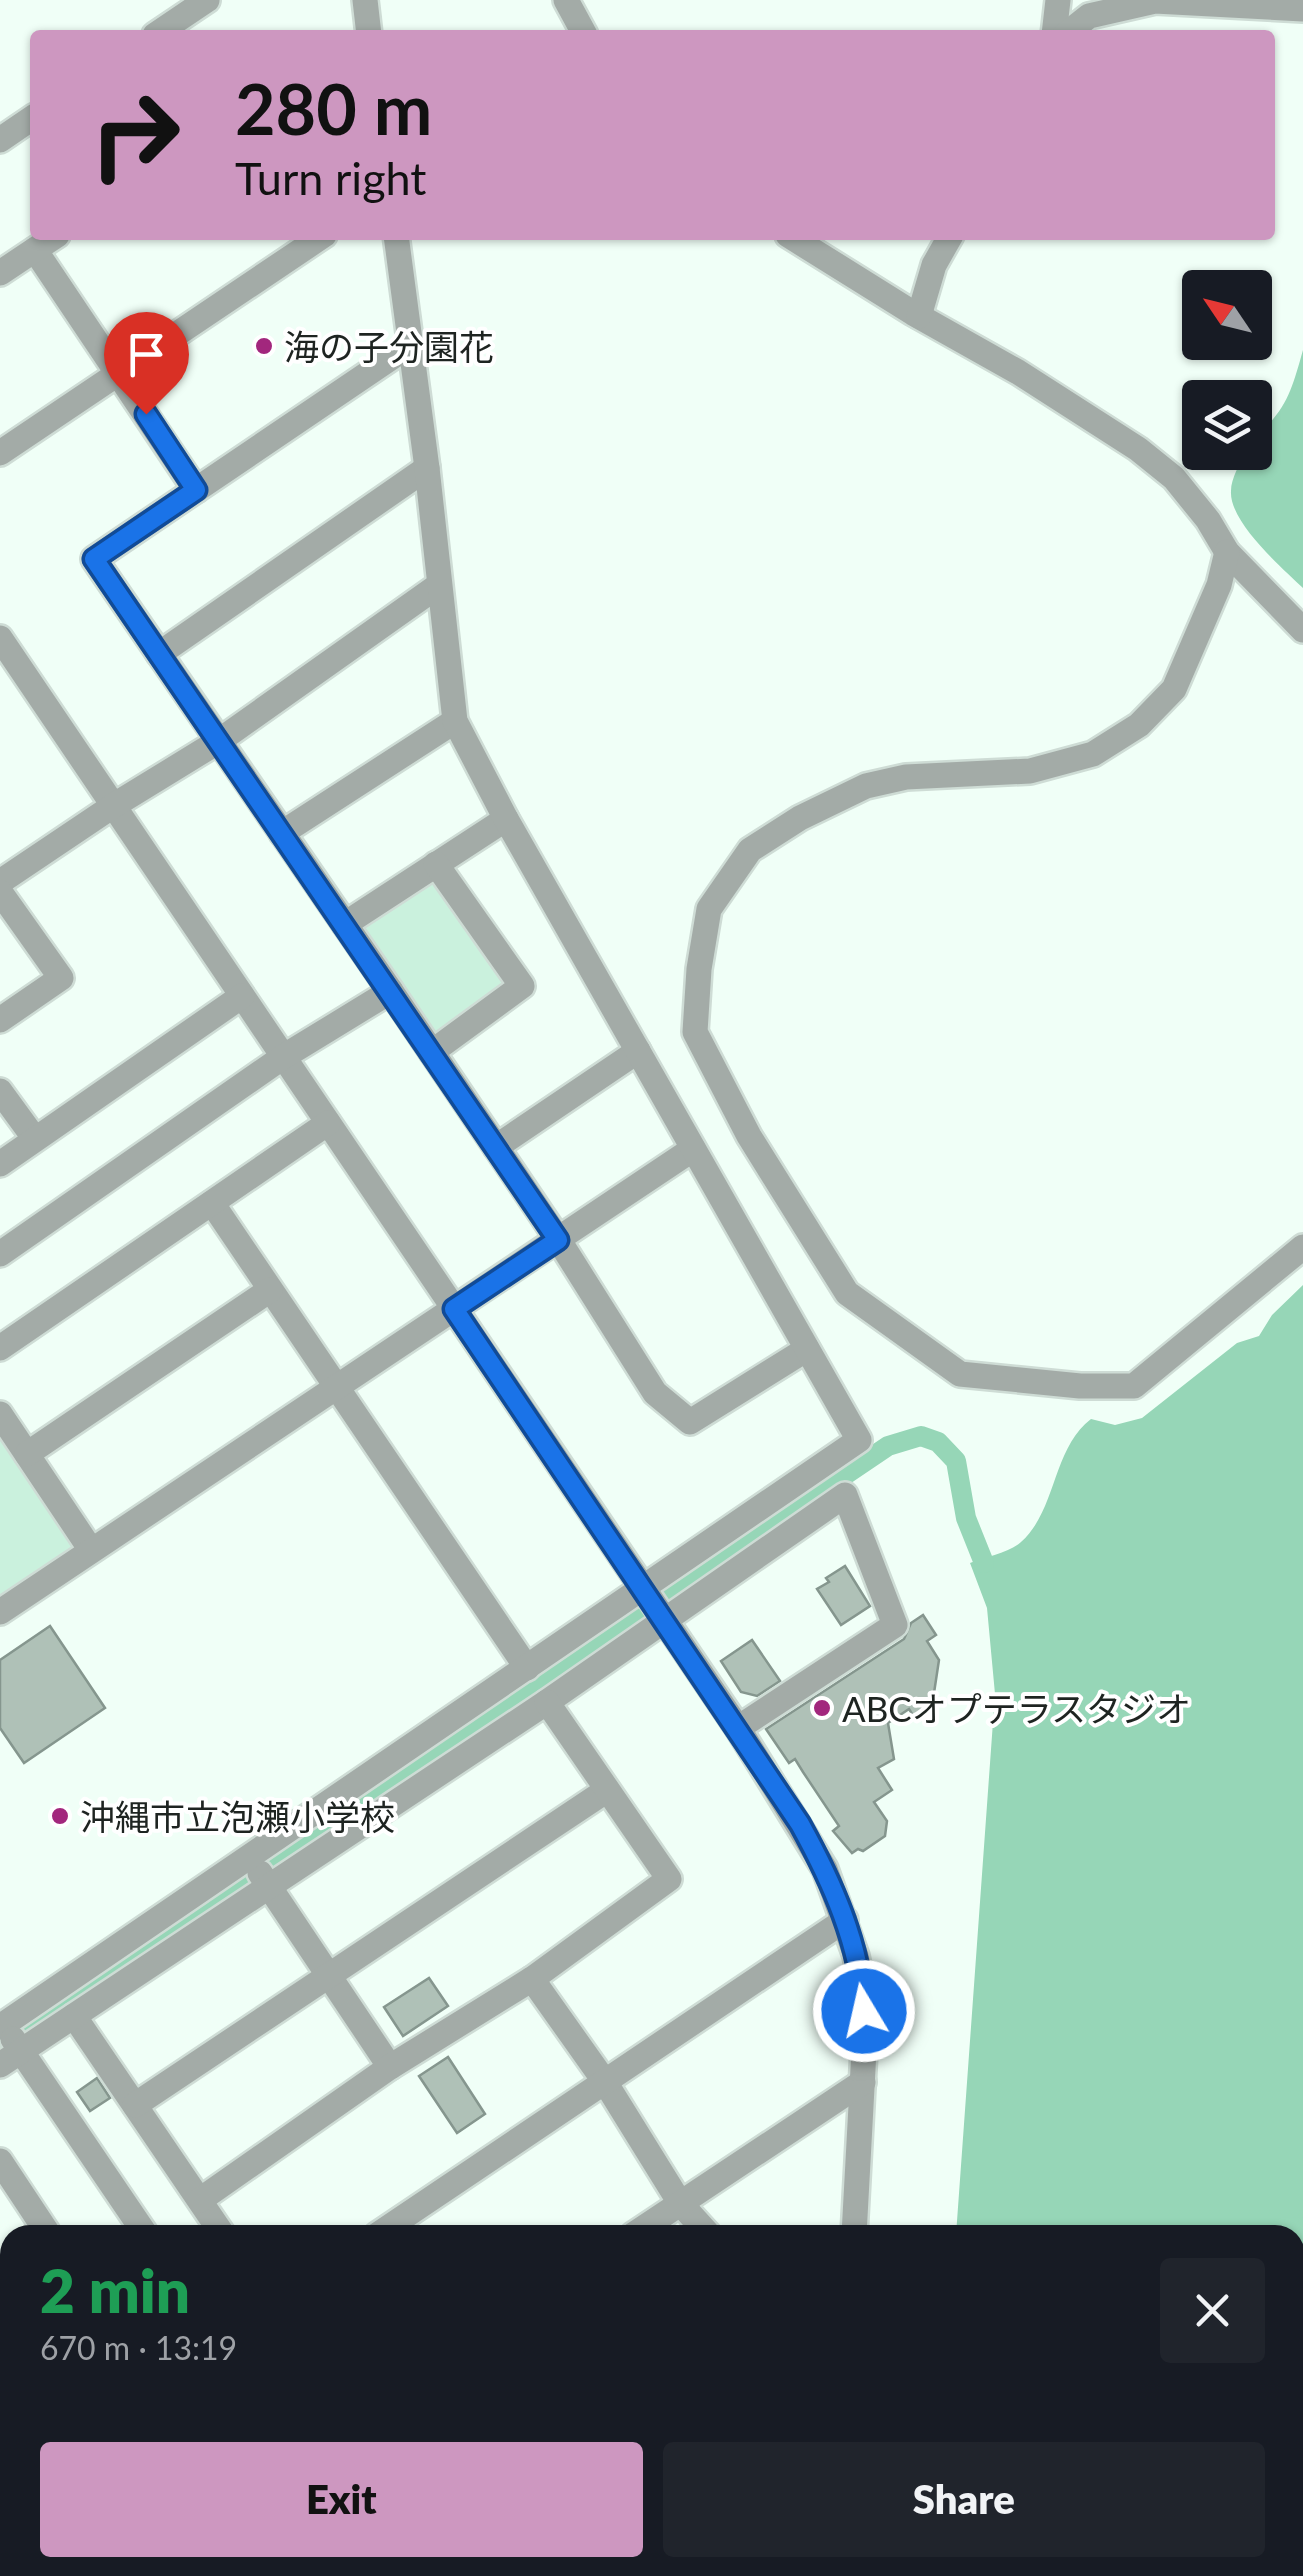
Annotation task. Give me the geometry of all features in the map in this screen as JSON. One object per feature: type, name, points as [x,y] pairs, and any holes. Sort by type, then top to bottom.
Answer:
[{"type":"street","points":[[182,27],[207,0]]},
{"type":"street","points":[[566,0],[582,30]]},
{"type":"street","points":[[1055,30],[1058,0]]},
{"type":"street","points":[[1072,30],[1089,16],[1155,1],[1303,10]]},
{"type":"street","points":[[0,140],[30,119]]},
{"type":"street","points":[[0,273],[50,240]]},
{"type":"street","points":[[0,453],[317,240]]},
{"type":"street","points":[[11,2058],[547,1702],[653,1604],[859,1440],[506,818],[455,721],[397,240]]},
{"type":"street","points":[[796,240],[1018,372],[1138,449],[1174,478],[1208,520],[1227,552],[1303,630]]},
{"type":"street","points":[[918,316],[934,266],[948,240]]},
{"type":"street","points":[[35,250],[196,490]]},
{"type":"street","points":[[410,345],[94,559],[391,991],[655,1392],[690,1422],[807,1349]]},
{"type":"street","points":[[159,654],[427,468]]},
{"type":"street","points":[[1227,552],[1218,585],[1174,689],[1139,725],[1093,754],[1030,771],[906,777],[866,786],[800,818],[750,850],[709,909],[699,970],[695,1032],[749,1136],[848,1293],[960,1374],[1080,1386],[1134,1386],[1303,1247]]},
{"type":"street","points":[[0,882],[219,741],[439,585]]},
{"type":"street","points":[[0,638],[738,1728],[825,1869],[846,1920],[863,1990],[863,2082],[855,2225]]},
{"type":"street","points":[[282,833],[455,721]]},
{"type":"street","points":[[345,924],[506,818]]},
{"type":"street","points":[[432,1052],[522,986],[436,864]]},
{"type":"street","points":[[0,892],[61,978],[0,1020]]},
{"type":"street","points":[[0,1254],[284,1057],[391,991]]},
{"type":"street","points":[[0,1164],[242,996]]},
{"type":"street","points":[[496,1147],[638,1051]]},
{"type":"street","points":[[0,1091],[35,1140]]},
{"type":"street","points":[[0,1348],[328,1123]]},
{"type":"street","points":[[0,1612],[694,1150]]},
{"type":"street","points":[[212,1203],[527,1668]]},
{"type":"street","points":[[27,1454],[270,1290]]},
{"type":"street","points":[[0,1414],[91,1550]]},
{"type":"street","points":[[138,2225],[11,2058],[1,2023],[527,1668],[653,1604],[846,1494],[895,1624],[738,1728]]},
{"type":"street","points":[[200,2200],[390,2066],[532,1980],[669,1878],[547,1702]]},
{"type":"street","points":[[135,2106],[607,1790]]},
{"type":"street","points":[[250,1856],[390,2066]]},
{"type":"street","points":[[392,2225],[846,1920]]},
{"type":"street","points":[[532,1980],[604,2082],[680,2203],[700,2225]]},
{"type":"street","points":[[74,2016],[216,2225]]},
{"type":"street","points":[[648,2225],[863,2082]]},
{"type":"street","points":[[0,2161],[42,2225]]},
{"type":"shaded area","points":[[1303,350],[1303,588],[1247,530],[1238,516],[1231,491],[1237,470],[1272,470],[1272,420],[1287,398]]},
{"type":"shaded area","points":[[429,879],[441,880],[513,978],[443,1037],[426,1033],[363,937],[366,922]]},
{"type":"shaded area","points":[[1303,1285],[1303,2225],[957,2225],[995,1694],[987,1608],[970,1563],[1016,1546],[1033,1529],[1069,1446],[1091,1419],[1115,1425],[1142,1418],[1237,1343],[1259,1336],[1272,1315]]},
{"type":"shaded area","points":[[0,1426],[81,1545],[0,1600]]},
{"type":"building","points":[[845,1566],[870,1606],[841,1625],[817,1589]]},
{"type":"building","points":[[923,1615],[936,1635],[927,1641],[939,1660],[934,1693],[939,1700],[914,1717],[909,1709],[888,1723],[894,1759],[878,1768],[892,1790],[874,1802],[887,1821],[885,1836],[863,1851],[852,1853],[833,1831],[839,1826],[795,1759],[789,1763],[766,1729],[904,1639],[911,1623]]},
{"type":"building","points":[[50,1626],[105,1708],[24,1763],[0,1728],[0,1660]]},
{"type":"building","points":[[752,1640],[780,1681],[757,1696],[741,1692],[721,1661]]},
{"type":"building","points":[[429,1978],[448,2006],[403,2036],[384,2007]]},
{"type":"building","points":[[448,2057],[485,2114],[457,2133],[419,2076]]},
{"type":"building","points":[[97,2078],[110,2098],[90,2111],[77,2092]]},
{"type":"waterway","points":[[0,2046],[888,1446],[921,1436],[938,1442],[956,1461],[966,1518],[984,1563]]},
{"type":"place","name":"海の子分園花","points":[[264,346]]},
{"type":"place","name":"ABCオプテラスタジオ","points":[[822,1708]]},
{"type":"place","name":"沖縄市立泡瀬小学校","points":[[60,1816]]},
{"type":"route","points":[[146,414],[196,490],[94,559],[558,1240],[454,1309],[800,1824],[825,1869],[846,1920],[863,1990],[864,2011]]}]
